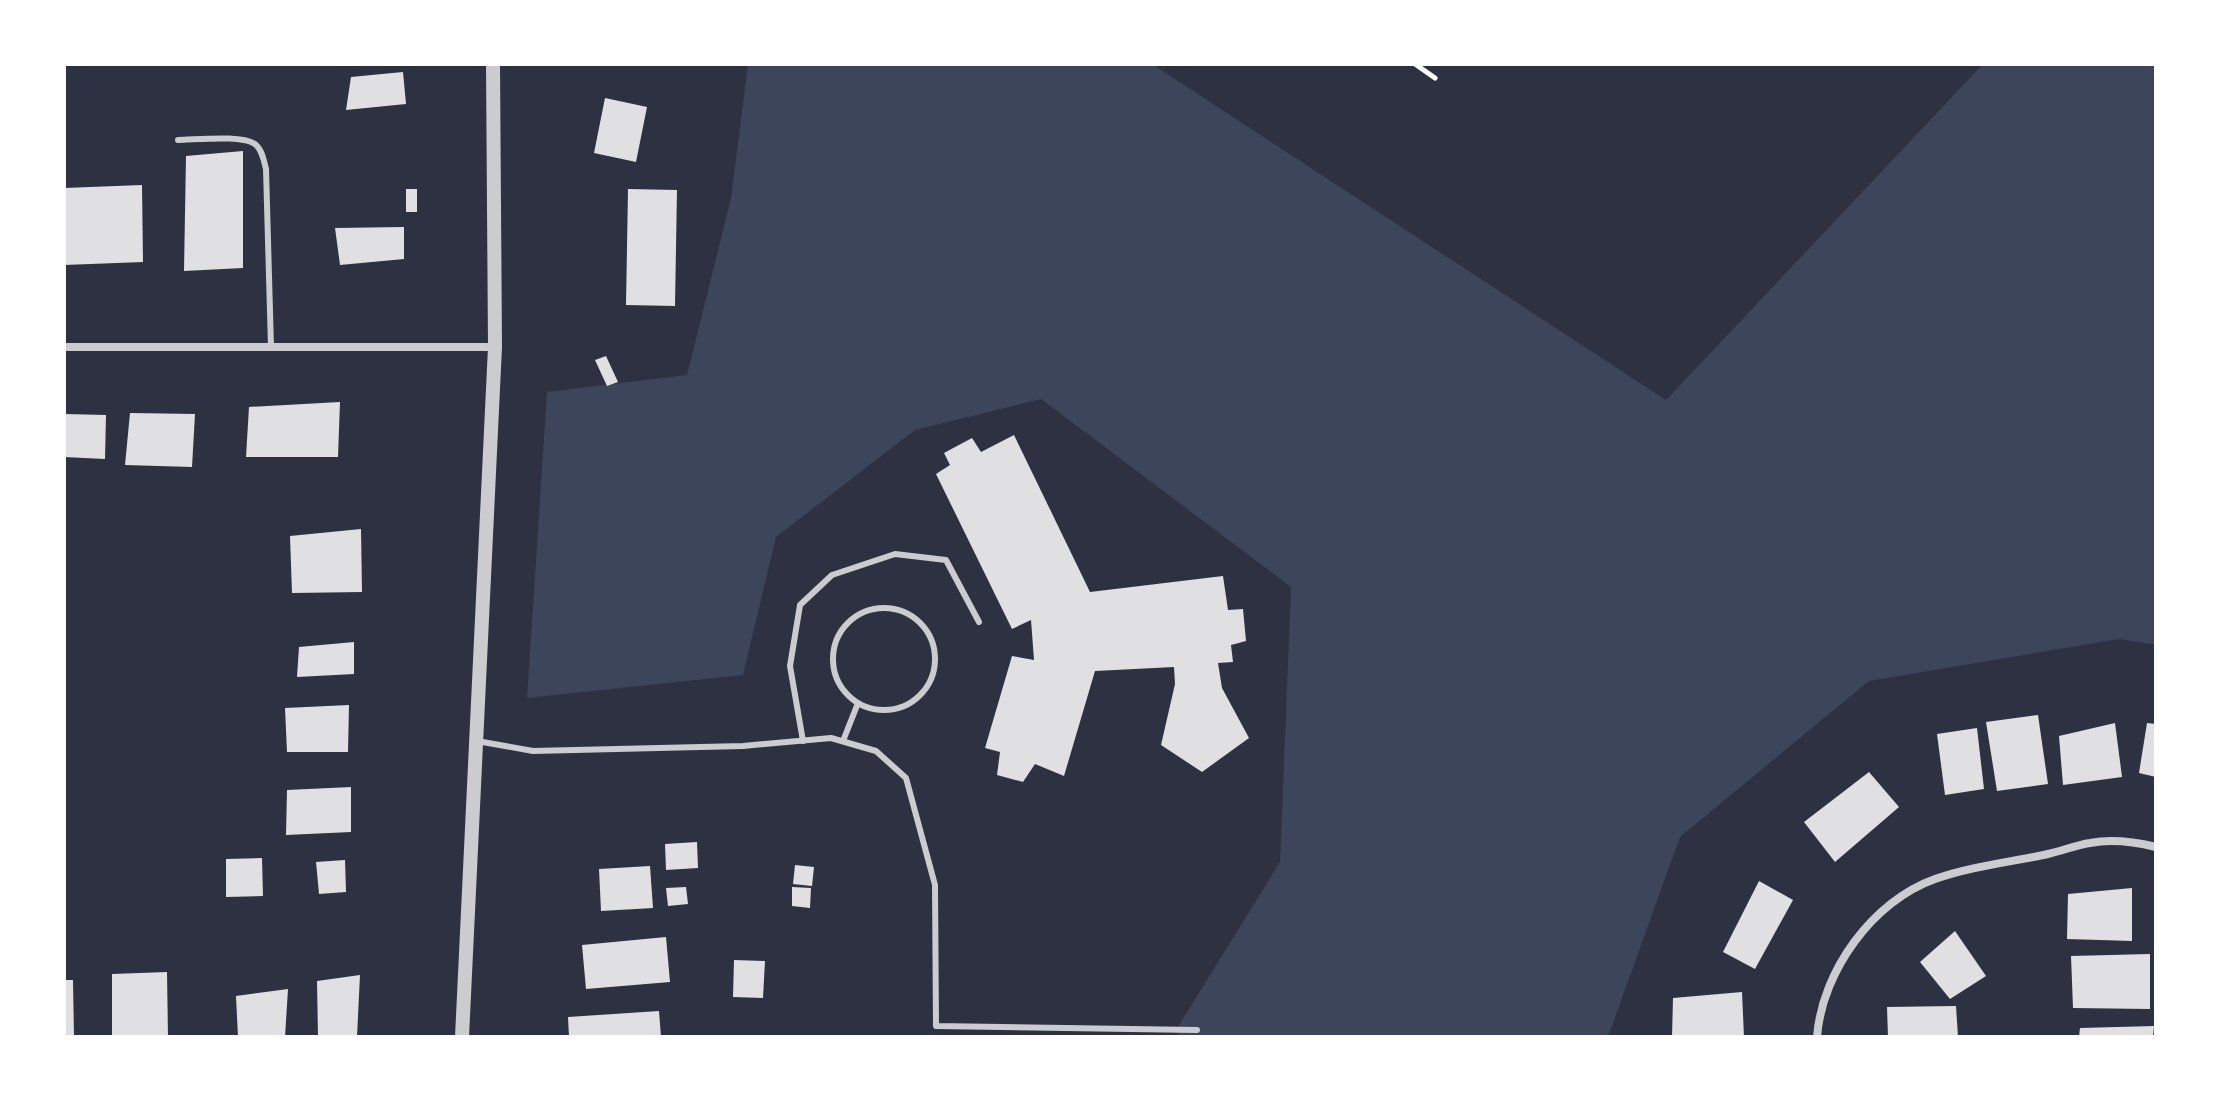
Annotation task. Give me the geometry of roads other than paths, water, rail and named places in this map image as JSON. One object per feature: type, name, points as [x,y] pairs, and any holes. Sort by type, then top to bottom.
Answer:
[{"type":"street","points":[[462,1037],[495,347],[493,64]]},
{"type":"street","points":[[64,347],[495,347]]},
{"type":"street","points":[[1817,1037],[1831,980],[1847,951],[1868,925],[1905,894],[1935,879],[2090,842],[2122,841],[2156,847]]},
{"type":"lane","points":[[178,140],[246,139],[256,145],[262,154],[266,169],[271,347]]},
{"type":"lane","points":[[803,741],[790,666],[800,605],[832,575],[895,554],[946,560],[979,622]]},
{"type":"lane","points":[[875,608],[905,612],[918,620],[933,646],[935,661],[925,689],[915,700],[902,707],[872,709],[858,703],[837,680],[834,650],[839,635],[860,613],[875,608]]},
{"type":"lane","points":[[843,741],[858,703]]},
{"type":"lane","points":[[477,741],[533,751],[743,746],[831,738],[876,751],[906,778],[935,885],[936,1026],[1197,1030]]}]
